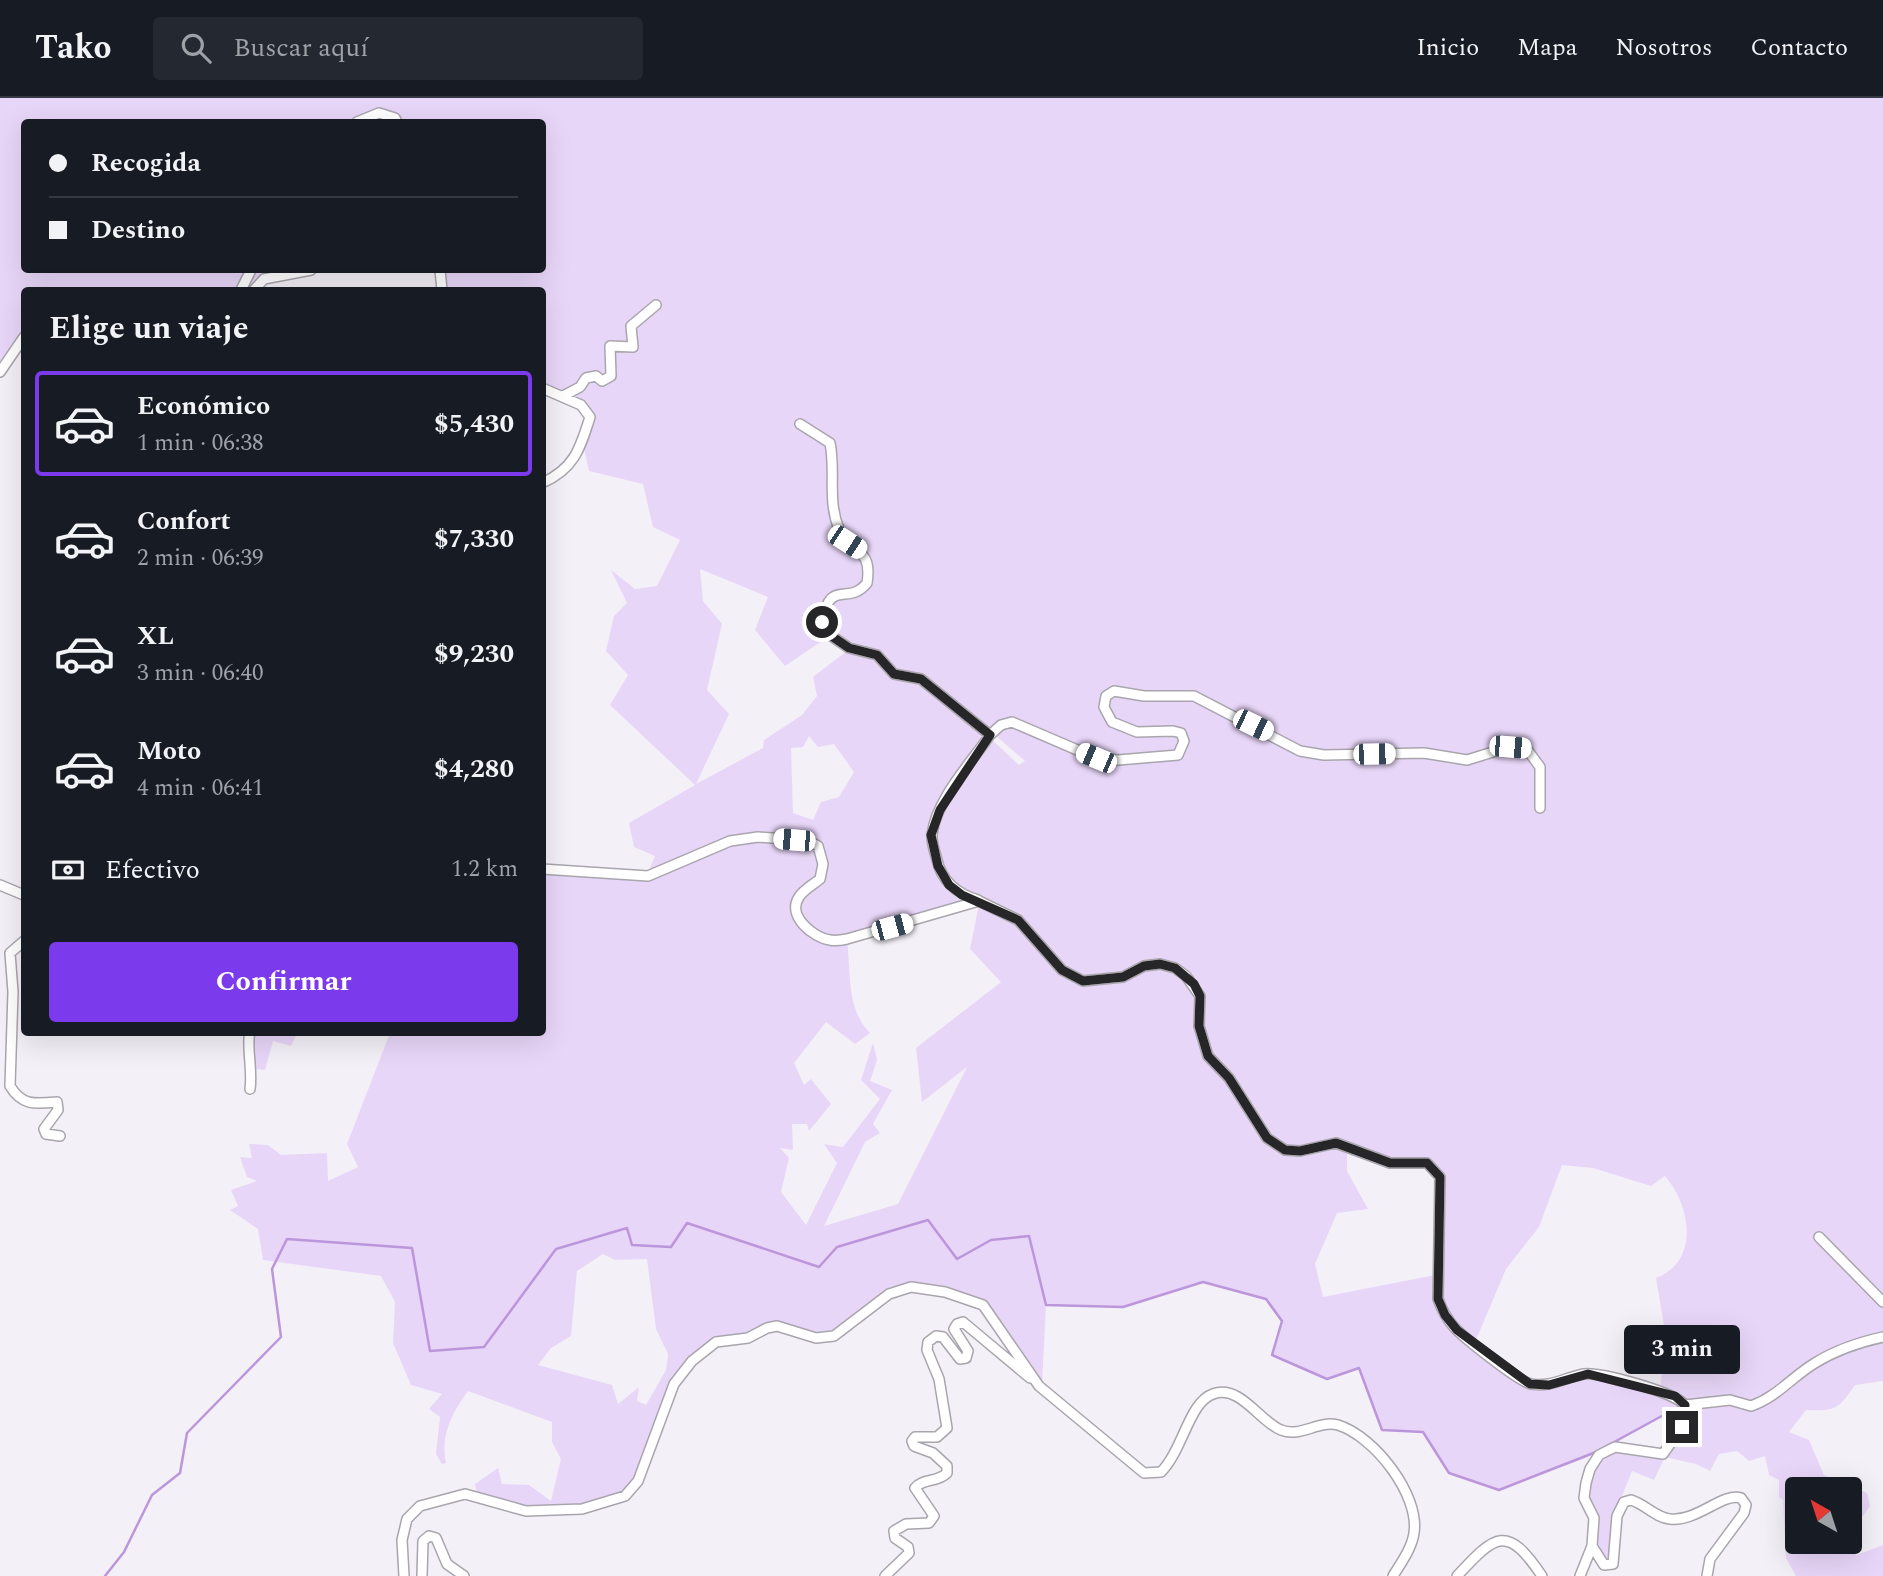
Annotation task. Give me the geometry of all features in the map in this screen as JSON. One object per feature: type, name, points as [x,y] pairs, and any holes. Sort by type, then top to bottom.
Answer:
[{"type":"street","points":[[365,119],[379,113],[396,119]]},
{"type":"street","points":[[257,287],[264,279],[295,273]]},
{"type":"street","points":[[563,396],[580,387],[586,378],[596,376],[602,381],[611,376],[610,346],[633,347],[631,326],[656,305]]},
{"type":"street","points":[[0,372],[21,341]]},
{"type":"street","points":[[546,390],[582,405],[590,417],[581,446],[562,474],[546,481]]},
{"type":"street","points":[[800,424],[830,443],[835,464],[832,508],[847,542],[864,553],[867,561],[867,583],[855,592],[833,595],[825,603],[822,622],[830,635],[849,648],[877,655],[894,674],[921,679],[990,735]]},
{"type":"street","points":[[1539,808],[1539,767],[1534,755],[1526,748],[1510,747],[1467,760],[1424,753],[1324,755],[1300,751],[1194,696],[1144,696],[1114,691],[1106,696],[1104,707],[1112,722],[1138,732],[1181,733],[1184,741],[1178,755],[1118,760],[1096,758],[1012,722],[1001,725],[990,735],[940,810],[931,835],[938,866],[949,885],[962,895],[1018,920],[1062,970],[1083,981],[1123,977],[1144,966],[1160,964],[1175,968],[1186,976],[1200,996],[1199,1026],[1208,1056],[1229,1078],[1267,1138],[1285,1150],[1300,1151],[1336,1143],[1390,1163],[1427,1163],[1434,1168],[1440,1177],[1438,1299],[1445,1315],[1457,1330],[1512,1374],[1530,1384],[1549,1385],[1588,1374],[1647,1386],[1675,1396],[1685,1405],[1730,1400],[1751,1406],[1783,1389],[1816,1362],[1863,1341],[1883,1337]]},
{"type":"street","points":[[546,869],[648,876],[730,841],[758,837],[809,841],[818,846],[823,864],[820,878],[799,897],[798,917],[810,931],[831,941],[847,939],[979,901]]},
{"type":"street","points":[[0,885],[21,894]]},
{"type":"street","points":[[21,944],[10,953],[13,992],[10,1086],[16,1097],[29,1104],[57,1102],[58,1110],[44,1129],[46,1134],[60,1136]]},
{"type":"street","points":[[249,1036],[253,1069],[250,1089]]},
{"type":"street","points":[[1819,1237],[1883,1302]]},
{"type":"street","points":[[404,1576],[402,1540],[407,1519],[420,1506],[465,1494],[526,1511],[582,1509],[625,1496],[638,1481],[674,1384],[692,1361],[716,1342],[748,1338],[777,1326],[816,1338],[834,1336],[889,1294],[911,1287],[945,1292],[983,1305],[1039,1386]]},
{"type":"street","points":[[886,1576],[909,1553],[908,1547],[895,1538],[894,1531],[906,1524],[929,1523],[934,1516],[915,1488],[920,1483],[941,1479],[947,1474],[947,1466],[933,1453],[914,1446],[912,1441],[915,1437],[937,1437],[947,1428],[939,1379],[927,1350],[928,1342],[936,1336],[943,1338],[960,1359],[966,1358],[968,1351],[954,1329],[957,1324],[963,1322],[1107,1439],[1139,1469],[1152,1474],[1161,1472],[1174,1459],[1191,1413],[1202,1399],[1214,1393],[1226,1392],[1238,1397],[1278,1429],[1287,1432],[1297,1433],[1325,1424],[1347,1429],[1378,1450],[1392,1469],[1410,1507],[1415,1530],[1413,1540],[1393,1576]]},
{"type":"street","points":[[1580,1576],[1592,1546],[1594,1517],[1584,1498],[1590,1469],[1599,1455],[1615,1447],[1663,1454],[1682,1427],[1685,1405]]},
{"type":"street","points":[[1592,1546],[1604,1564],[1613,1564],[1617,1516],[1624,1502],[1631,1500],[1670,1519],[1705,1513],[1726,1497],[1741,1498],[1746,1505],[1744,1513],[1710,1559],[1707,1576]]},
{"type":"street","points":[[422,1576],[423,1541],[429,1536],[436,1538],[447,1564],[464,1576]]},
{"type":"street","points":[[1457,1576],[1488,1545],[1505,1540],[1515,1542],[1542,1576]]},
{"type":"shaded area","points":[[0,98],[1883,98],[1883,1298],[1861,1272],[1826,1240],[1822,1244],[1883,1305],[1883,1334],[1830,1351],[1752,1403],[1730,1397],[1687,1401],[1677,1393],[1660,1388],[1666,1337],[1656,1278],[1670,1270],[1680,1259],[1685,1246],[1687,1232],[1681,1202],[1665,1176],[1651,1186],[1593,1168],[1562,1165],[1539,1227],[1506,1269],[1476,1340],[1448,1314],[1441,1298],[1444,1177],[1428,1159],[1385,1158],[1350,1143],[1335,1140],[1299,1148],[1278,1142],[1263,1128],[1234,1080],[1208,1048],[1203,1031],[1200,993],[1189,976],[1168,962],[1156,961],[1108,977],[1083,978],[1073,974],[1018,917],[967,894],[944,873],[937,855],[937,835],[943,814],[954,794],[991,739],[1019,765],[1025,761],[995,735],[1002,728],[1012,725],[1095,761],[1118,763],[1180,758],[1187,741],[1183,731],[1135,727],[1114,719],[1109,711],[1109,698],[1115,694],[1143,699],[1193,699],[1299,753],[1324,758],[1424,756],[1468,763],[1510,750],[1525,751],[1537,768],[1536,813],[1542,813],[1543,767],[1536,753],[1527,745],[1509,744],[1467,757],[1424,750],[1324,752],[1301,748],[1194,693],[1144,693],[1113,688],[1104,694],[1101,707],[1110,724],[1136,735],[1179,736],[1181,740],[1176,752],[1118,757],[1097,755],[1012,719],[999,722],[990,730],[924,677],[896,672],[878,653],[850,645],[832,633],[825,622],[833,602],[856,595],[870,584],[870,562],[841,526],[836,505],[833,441],[800,421],[797,426],[827,444],[833,521],[842,540],[861,558],[865,571],[864,582],[857,589],[838,592],[827,598],[819,623],[828,637],[785,666],[755,630],[768,597],[700,569],[703,601],[722,624],[707,690],[729,714],[696,784],[763,748],[764,740],[802,715],[817,696],[813,677],[847,651],[875,658],[893,677],[921,682],[986,735],[942,800],[930,836],[931,854],[938,872],[950,889],[969,901],[846,936],[820,932],[804,922],[799,908],[804,896],[824,877],[825,862],[821,844],[793,837],[765,835],[730,840],[648,873],[655,856],[634,847],[629,823],[695,785],[610,705],[628,675],[606,651],[614,616],[627,603],[611,570],[635,589],[657,586],[680,540],[653,527],[643,484],[589,471],[584,448],[593,416],[583,402],[546,386],[546,287],[446,287],[443,273],[546,273],[546,119],[398,119],[379,110],[360,119],[21,119],[21,273],[283,273],[262,277],[253,287],[21,287],[21,335],[0,368]],"holes":[[[809,736],[818,747],[834,744],[854,772],[839,797],[821,802],[813,820],[793,813],[791,748],[803,747]]]},
{"type":"shaded area","points":[[758,840],[808,844],[815,848],[817,873],[796,906],[810,931],[847,939],[853,1001],[862,1023],[870,1033],[855,1044],[826,1022],[794,1063],[804,1085],[811,1079],[831,1104],[809,1131],[807,1124],[792,1124],[793,1150],[780,1148],[789,1158],[781,1192],[806,1225],[837,1163],[824,1144],[843,1147],[880,1099],[861,1080],[873,1043],[877,1060],[870,1081],[892,1090],[873,1124],[880,1133],[865,1142],[824,1226],[898,1204],[967,1067],[922,1102],[916,1048],[1001,982],[970,949],[979,904],[1016,923],[1082,984],[1159,967],[1174,971],[1184,978],[1197,996],[1196,1026],[1227,1080],[1284,1153],[1336,1146],[1347,1149],[1347,1171],[1368,1209],[1337,1213],[1315,1264],[1323,1297],[1435,1275],[1442,1316],[1529,1388],[1588,1377],[1646,1389],[1682,1405],[1583,1459],[1499,1490],[1449,1473],[1423,1432],[1382,1430],[1359,1369],[1327,1379],[1272,1355],[1282,1321],[1266,1299],[1203,1282],[1123,1307],[1046,1305],[1042,1384],[985,1303],[911,1284],[833,1333],[816,1335],[777,1323],[747,1335],[715,1339],[690,1358],[635,1480],[620,1493],[581,1507],[560,1508],[538,1507],[477,1494],[475,1484],[498,1468],[502,1484],[529,1485],[551,1501],[561,1459],[552,1442],[552,1422],[468,1391],[449,1425],[445,1443],[446,1463],[442,1464],[436,1454],[440,1417],[429,1409],[442,1394],[411,1385],[393,1343],[395,1302],[381,1276],[263,1260],[258,1229],[230,1210],[238,1206],[231,1190],[257,1181],[247,1177],[240,1157],[252,1158],[249,1144],[268,1145],[281,1155],[327,1153],[328,1181],[358,1167],[347,1144],[389,1036],[546,1036],[546,872],[649,879],[731,844]],"holes":[[[603,1254],[615,1260],[647,1259],[656,1329],[668,1354],[666,1370],[646,1405],[637,1401],[639,1387],[618,1404],[612,1385],[538,1365],[551,1348],[571,1336],[577,1271]]]},
{"type":"shaded area","points":[[253,1036],[296,1036],[291,1046],[273,1041],[265,1070],[256,1069],[251,1041]]},
{"type":"shaded area","points":[[1883,1340],[1883,1381],[1855,1385],[1840,1404],[1830,1409],[1806,1410],[1789,1432],[1809,1440],[1824,1475],[1829,1477],[1785,1477],[1785,1539],[1779,1480],[1769,1475],[1765,1456],[1749,1461],[1737,1451],[1719,1454],[1710,1471],[1696,1464],[1665,1457],[1654,1480],[1632,1471],[1614,1516],[1610,1563],[1607,1563],[1596,1544],[1589,1506],[1591,1476],[1604,1455],[1621,1449],[1665,1456],[1681,1434],[1688,1407],[1730,1403],[1752,1410],[1823,1362]]},
{"type":"shaded area","points":[[1862,1491],[1867,1493],[1870,1506],[1862,1517]]},
{"type":"shaded area","points":[[1883,1545],[1883,1576],[1796,1576],[1786,1554],[1857,1555]]},
{"type":"waterway","points":[[105,1576],[124,1552],[152,1495],[180,1473],[187,1433],[281,1337],[272,1269],[287,1239],[412,1248],[430,1351],[484,1347],[556,1249],[627,1228],[632,1245],[671,1247],[687,1223],[819,1267],[837,1247],[928,1220],[957,1259],[991,1240],[1029,1236],[1046,1305],[1123,1307],[1203,1282],[1266,1299],[1282,1321],[1272,1355],[1327,1379],[1359,1368],[1382,1430],[1423,1432],[1449,1473],[1499,1490],[1596,1452]]},
{"type":"waterway","points":[[1605,1447],[1682,1405]]},
{"type":"route","points":[[822,622],[830,635],[849,648],[877,655],[894,674],[921,679],[990,735],[940,810],[931,835],[938,866],[949,885],[962,895],[1018,920],[1062,970],[1083,981],[1123,977],[1144,966],[1160,964],[1175,968],[1186,976],[1200,996],[1199,1026],[1208,1056],[1229,1078],[1267,1138],[1285,1150],[1300,1151],[1336,1143],[1390,1163],[1427,1163],[1434,1168],[1440,1177],[1438,1299],[1445,1315],[1457,1330],[1512,1374],[1530,1384],[1549,1385],[1588,1374],[1647,1386],[1675,1396],[1685,1405],[1682,1427]]}]
